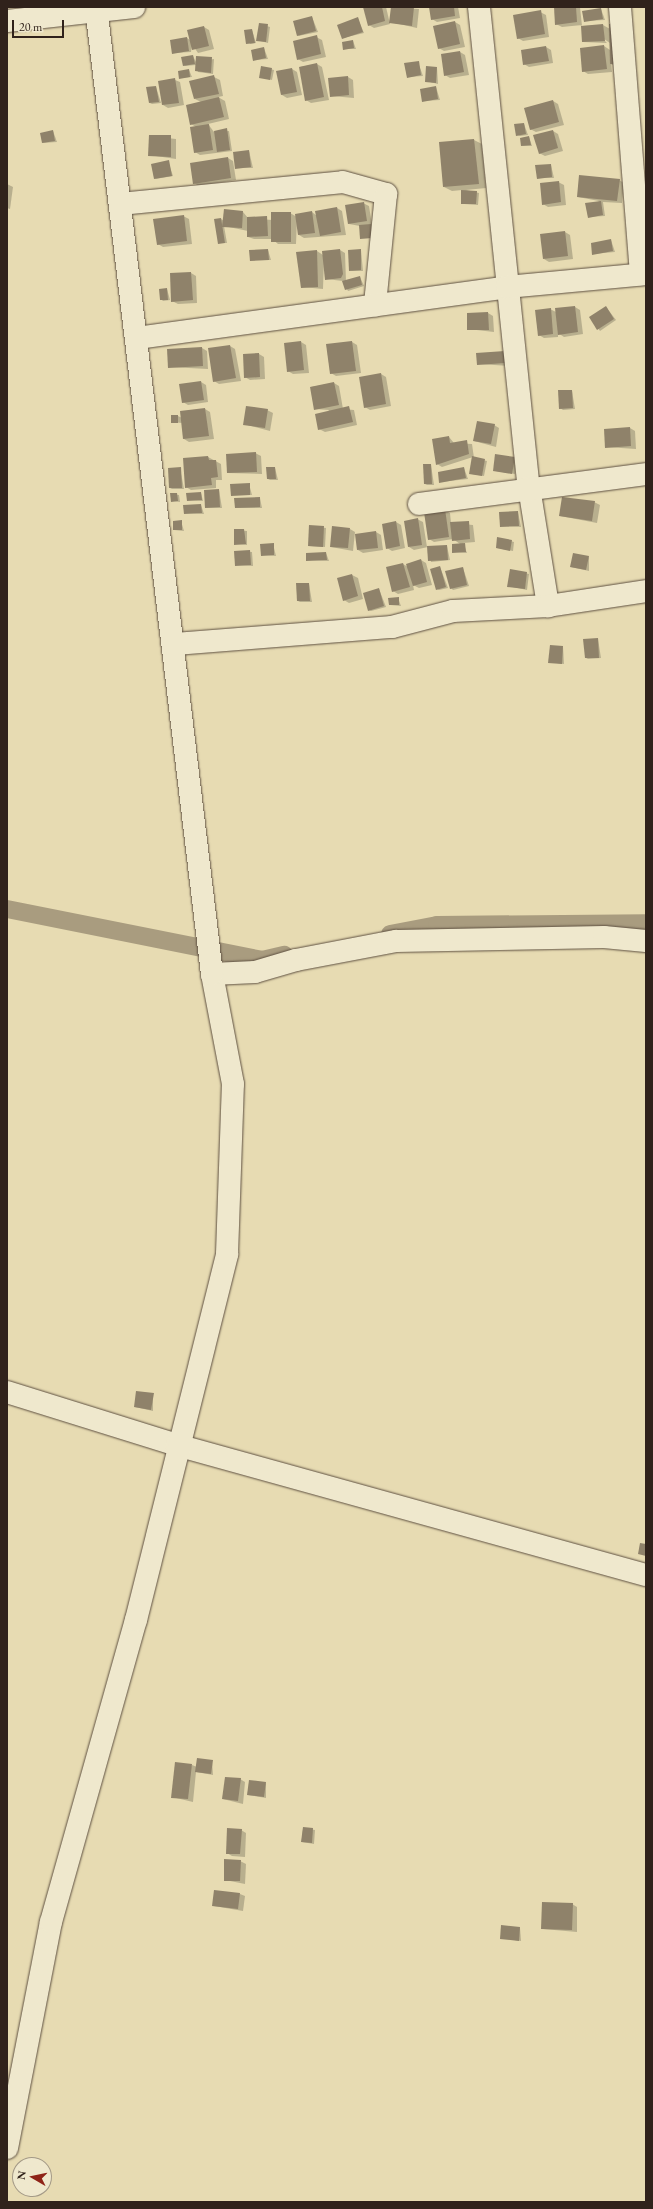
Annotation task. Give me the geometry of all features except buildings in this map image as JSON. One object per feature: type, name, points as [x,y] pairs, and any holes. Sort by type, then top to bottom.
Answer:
[{"type":"street","points":[[7,21],[96,9],[134,7]]},
{"type":"street","points":[[479,7],[529,487],[548,606]]},
{"type":"street","points":[[137,338],[507,287],[644,274],[620,7]]},
{"type":"street","points":[[7,2148],[51,1922],[136,1620],[177,1445],[227,1254],[233,1084],[212,974],[209,935],[175,644],[96,9]]},
{"type":"street","points":[[120,204],[343,182],[386,194],[375,305]]},
{"type":"street","points":[[419,504],[529,487],[646,474]]},
{"type":"street","points":[[175,644],[392,627],[453,611],[548,606],[646,591]]},
{"type":"street","points":[[212,974],[255,972],[296,960],[396,941],[604,937],[646,941]]},
{"type":"street","points":[[7,1392],[177,1445],[646,1575]]},
{"type":"waterway","points":[[7,909],[262,960],[284,955]]},
{"type":"waterway","points":[[390,934],[437,925],[646,923]]}]
